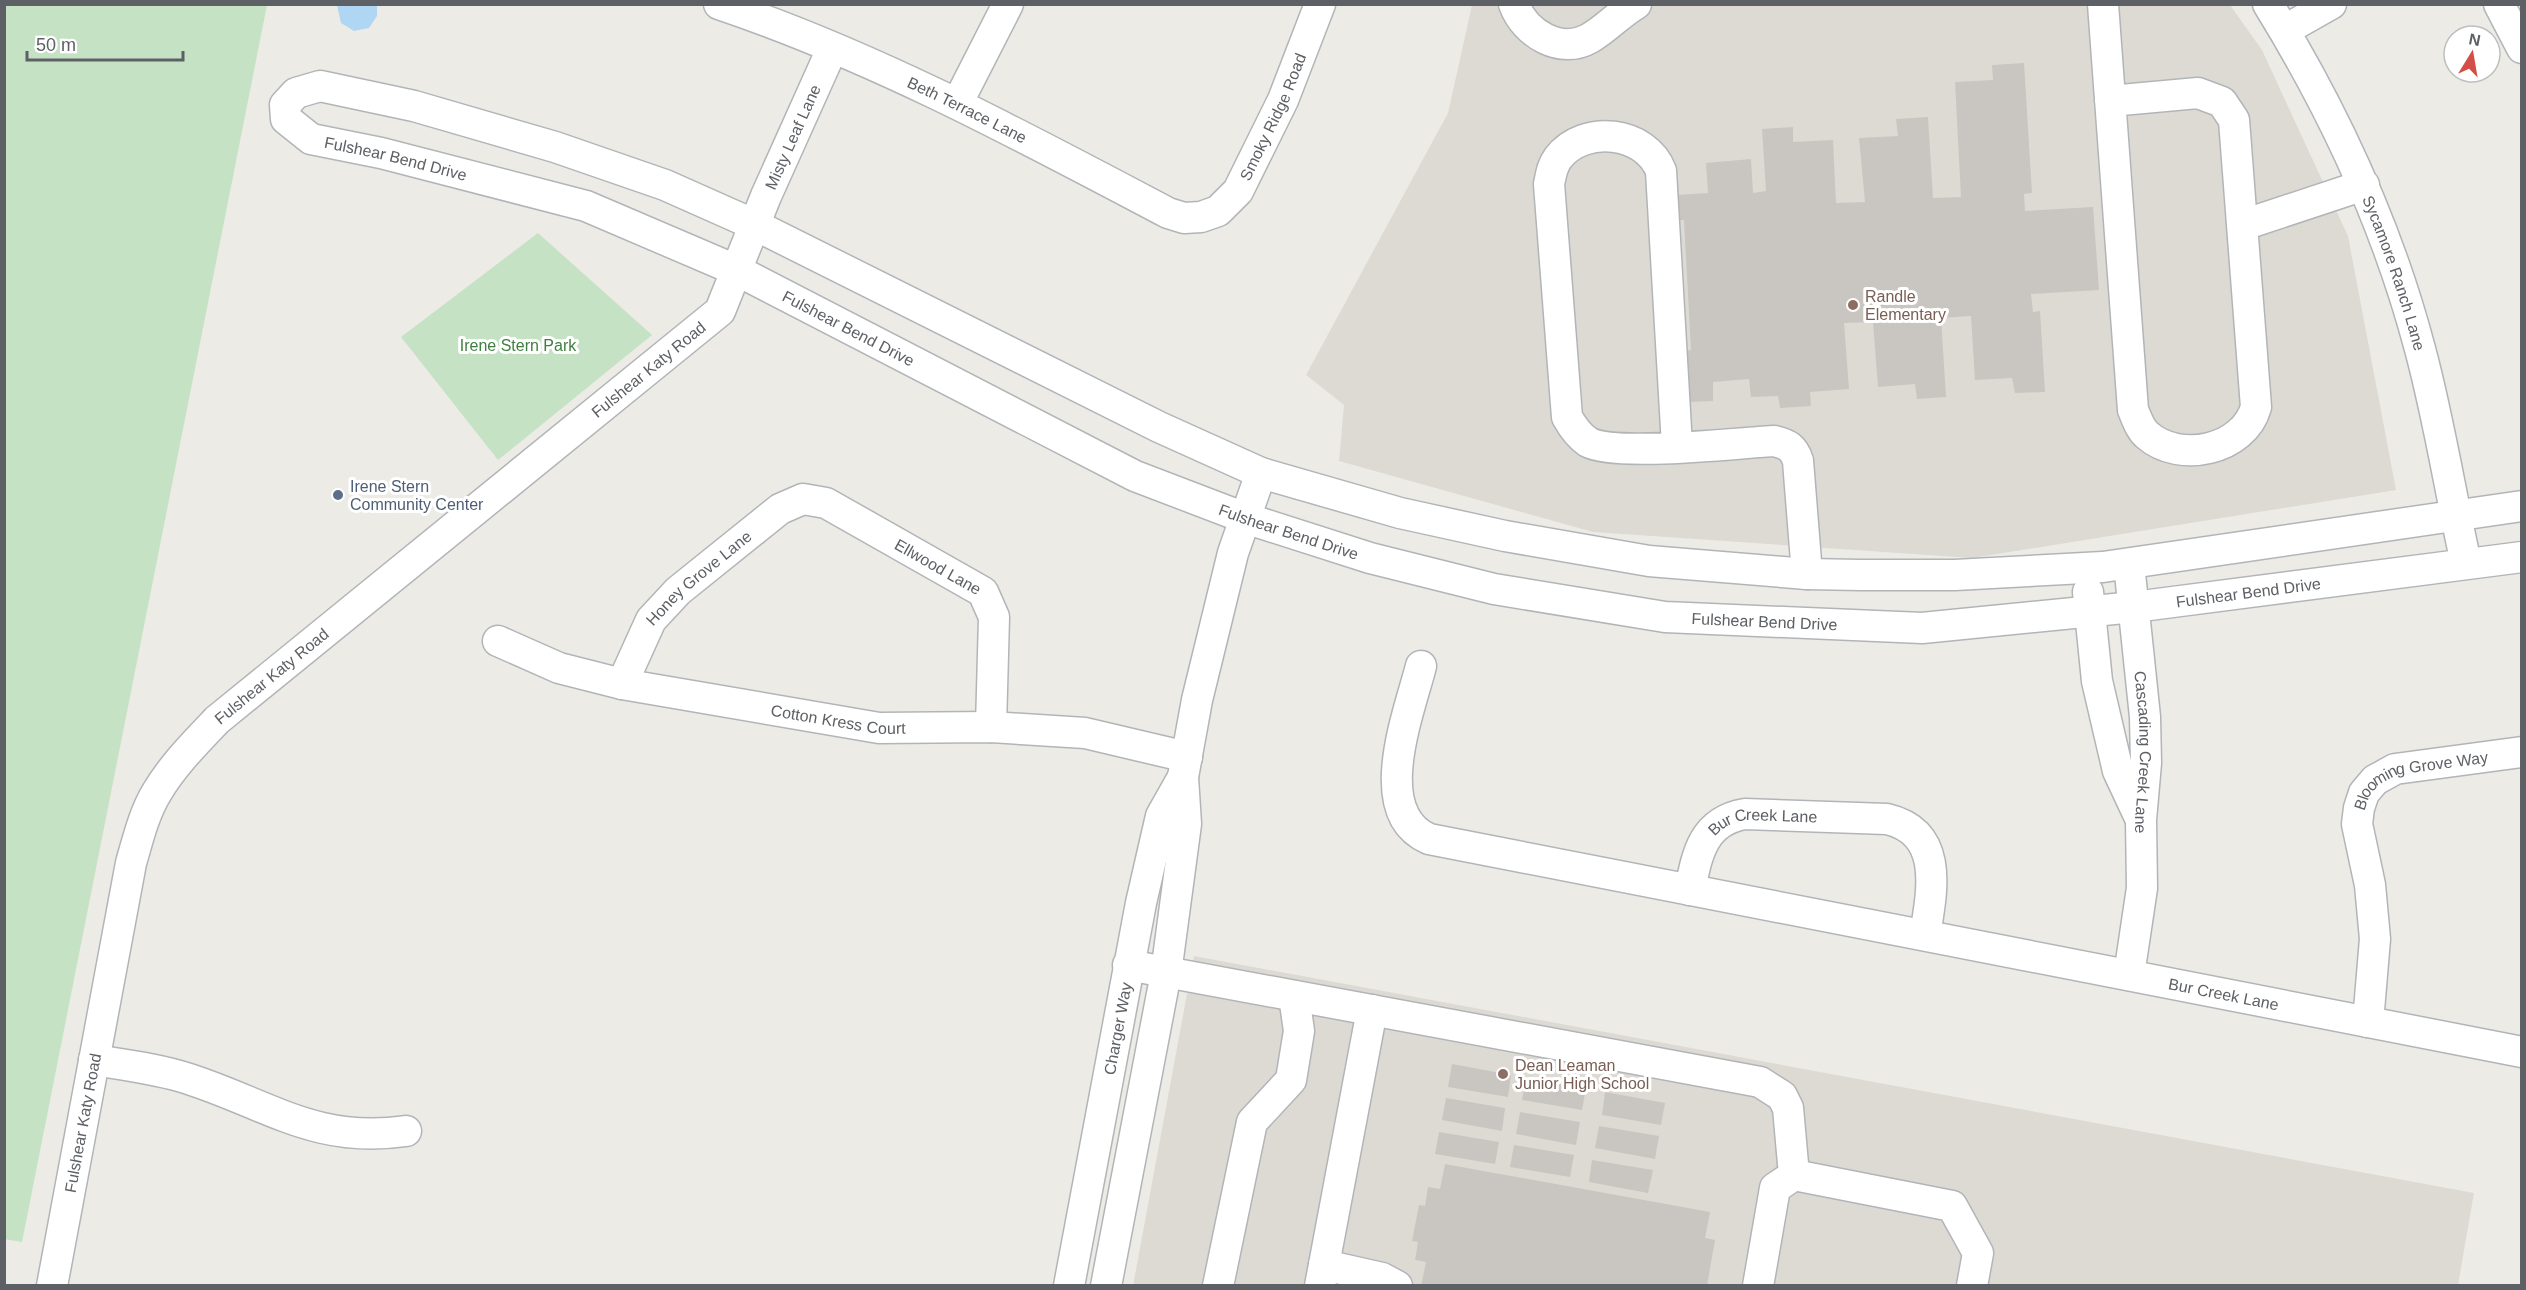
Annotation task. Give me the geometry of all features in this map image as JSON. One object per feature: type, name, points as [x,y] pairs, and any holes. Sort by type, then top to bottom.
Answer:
[{"type":"street","name":"Beth Terrace Lane","points":[[719,4],[958,102],[1168,213],[1193,219],[1210,215]]},
{"type":"street","points":[[958,102],[1008,4]]},
{"type":"street","name":"Smoky Ridge Road","points":[[1210,215],[1225,205],[1238,191],[1283,100],[1320,4]]},
{"type":"street","points":[[1514,4],[1531,31],[1543,38],[1567,44],[1589,39],[1636,4]]},
{"type":"street","points":[[2103,4],[2110,101],[2133,410],[2146,434],[2168,447],[2199,449],[2229,443],[2247,428],[2253,418],[2255,385],[2234,120],[2222,102],[2198,93],[2110,101]]},
{"type":"street","name":"Sycamore Ranch Lane","points":[[2268,4],[2285,30],[2364,185],[2421,349],[2466,563]]},
{"type":"street","points":[[2285,30],[2331,4]]},
{"type":"street","points":[[2499,4],[2520,39]]},
{"type":"street","name":"Misty Leaf Lane","points":[[755,225],[832,49]]},
{"type":"street","name":"Fulshear Bend Drive","points":[[2522,506],[2129,564],[1955,576],[1807,574],[1649,561],[1505,536],[1400,513],[1261,473],[1159,428],[755,225],[665,185],[555,147],[414,106],[320,86],[297,93],[285,105],[286,119],[310,139],[381,153],[586,206],[738,271],[1135,476],[1245,518],[1370,558],[1494,589],[1665,617],[1922,628],[2134,608],[2522,556]]},
{"type":"street","points":[[1677,446],[1661,171],[1657,159],[1646,148],[1632,140],[1615,137],[1578,141],[1558,158],[1552,169],[1549,184],[1567,417],[1575,430],[1588,442],[1617,450],[1774,441],[1786,443],[1794,450],[1798,461],[1807,574]]},
{"type":"street","points":[[2243,225],[2364,185]]},
{"type":"street","name":"Fulshear Katy Road","points":[[52,1286],[131,863],[142,825],[156,792],[189,750],[218,720],[720,311],[755,225]]},
{"type":"street","name":"Charger Way","points":[[1106,1286],[1166,973],[1186,824],[1185,767],[1197,700],[1233,553],[1261,473]]},
{"type":"street","name":"Honey Grove Lane","points":[[622,684],[651,620],[678,591],[780,509],[803,500]]},
{"type":"street","name":"Ellwood Lane","points":[[803,500],[826,503],[983,592],[994,617],[991,728]]},
{"type":"street","name":"Cascading Creek Lane","points":[[2129,564],[2145,717],[2146,763],[2141,820],[2142,888],[2129,975]]},
{"type":"street","points":[[2085,568],[2097,681],[2118,771],[2141,820]]},
{"type":"street","name":"Cotton Kress Court","points":[[498,642],[559,669],[622,684],[879,728],[991,728],[1085,733],[1185,767]]},
{"type":"street","name":"Bur Creek Lane","points":[[1421,666],[1396,783],[1396,798],[1404,819],[1416,831],[1429,839],[2522,1052]]},
{"type":"street","name":"Blooming Grove Way","points":[[2368,1022],[2375,939],[2370,885],[2357,824],[2364,793],[2375,780],[2396,769],[2522,752]]},
{"type":"street","name":"Charger Way","points":[[1069,1286],[1128,965],[1161,816],[1185,767]]},
{"type":"street","name":"Bur Creek Lane","points":[[1690,890],[1702,842],[1716,826],[1730,818],[1745,814],[1887,819],[1902,824],[1914,833],[1923,844],[1929,857],[1930,893],[1925,935]]},
{"type":"street","points":[[1128,965],[1760,1082],[1782,1096],[1788,1108],[1794,1174]]},
{"type":"street","points":[[1218,1286],[1252,1122],[1291,1080],[1299,1032],[1294,996]]},
{"type":"street","points":[[1372,1010],[1322,1275],[1382,1278],[1397,1286]]},
{"type":"street","points":[[94,1060],[188,1078],[289,1120],[314,1127],[382,1134],[406,1131]]},
{"type":"street","points":[[1758,1286],[1775,1188],[1794,1174],[1952,1206],[1978,1253],[1972,1286]]},
{"type":"shaded area","name":"Randle Elementary","points":[[1472,5],[2230,5],[2262,50],[2348,236],[2396,490],[1972,558],[1593,532],[1339,461],[1344,405],[1306,375],[1448,113]]},
{"type":"shaded area","name":"Dean Leaman Junior High School","points":[[1194,956],[2474,1193],[2458,1285],[1133,1286]]},
{"type":"green space","points":[[4,5],[267,5],[22,1242],[4,1239]]},
{"type":"green space","name":"Irene Stern Park","points":[[538,233],[652,335],[498,460],[401,337]]},
{"type":"water","points":[[337,5],[377,5],[377,16],[369,28],[354,31],[341,23]]},
{"type":"building","points":[[2024,63],[2032,193],[2024,194],[2025,211],[2093,207],[2099,290],[2031,294],[2033,312],[2040,311],[2045,392],[2015,393],[2012,378],[1975,380],[1971,316],[1941,318],[1946,397],[1917,399],[1915,384],[1878,387],[1873,322],[1844,323],[1849,389],[1810,392],[1811,406],[1780,408],[1778,396],[1751,397],[1749,379],[1713,382],[1713,401],[1689,402],[1685,351],[1691,350],[1684,220],[1678,220],[1676,195],[1708,193],[1706,163],[1751,159],[1753,193],[1766,191],[1762,129],[1793,127],[1793,142],[1833,140],[1836,203],[1865,202],[1859,138],[1898,136],[1896,119],[1928,117],[1933,198],[1961,197],[1955,82],[1993,80],[1992,65]]},
{"type":"building","points":[[1452,1064],[1511,1075],[1508,1097],[1448,1087]]},
{"type":"building","points":[[1526,1078],[1586,1088],[1582,1110],[1522,1100]]},
{"type":"building","points":[[1605,1092],[1665,1103],[1661,1125],[1602,1115]]},
{"type":"building","points":[[1446,1098],[1505,1108],[1502,1131],[1442,1120]]},
{"type":"building","points":[[1520,1112],[1580,1122],[1576,1145],[1516,1134]]},
{"type":"building","points":[[1599,1126],[1659,1136],[1655,1159],[1595,1148]]},
{"type":"building","points":[[1439,1132],[1499,1142],[1495,1164],[1435,1154]]},
{"type":"building","points":[[1514,1145],[1574,1155],[1570,1177],[1510,1167]]},
{"type":"building","points":[[1592,1160],[1653,1170],[1648,1193],[1589,1182]]},
{"type":"building","points":[[1445,1164],[1710,1212],[1705,1238],[1715,1240],[1707,1286],[1421,1286],[1426,1262],[1415,1260],[1418,1242],[1412,1241],[1419,1205],[1425,1206],[1428,1187],[1440,1189]]},
{"type":"place","name":"Randle Elementary","points":[[1853,305]]},
{"type":"place","name":"Irene Stern Community Center","points":[[338,495]]},
{"type":"place","name":"Dean Leaman Junior High School","points":[[1503,1074]]}]
